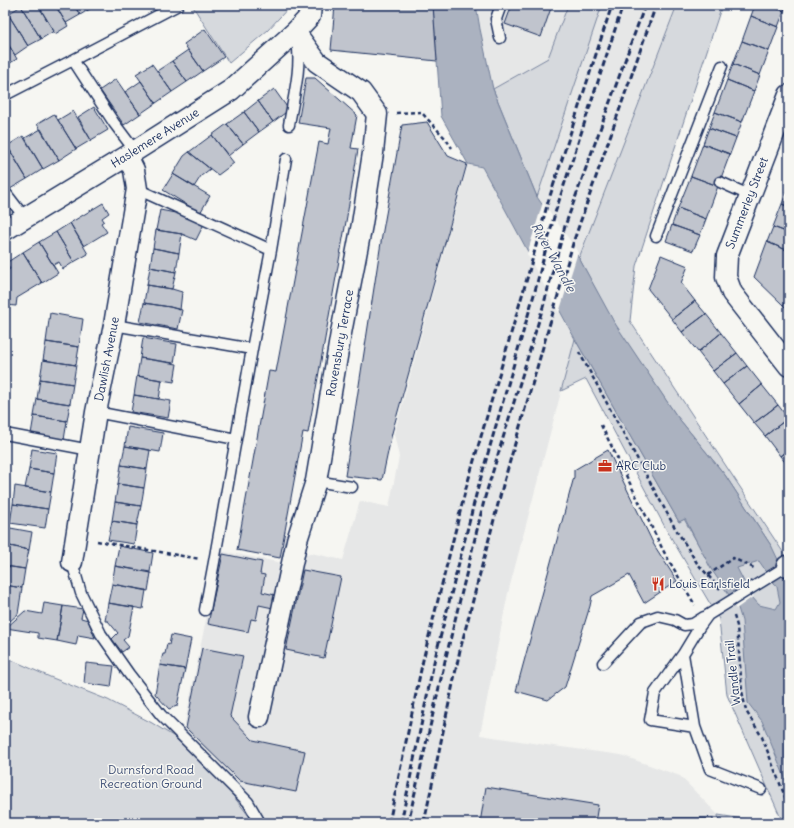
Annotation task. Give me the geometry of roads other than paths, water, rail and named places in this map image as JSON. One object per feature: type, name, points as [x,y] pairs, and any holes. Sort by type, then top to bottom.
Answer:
[{"type":"street","points":[[295,32],[310,16],[311,5]]},
{"type":"street","name":"Ravensbury Terrace","points":[[259,717],[297,540],[316,481],[341,333],[362,224],[373,153],[377,114],[361,92],[317,62],[295,32]]},
{"type":"street","name":"Haslemere Avenue","points":[[5,230],[231,90],[295,32]]},
{"type":"street","name":"Summerley Street","points":[[789,95],[727,256],[726,277],[732,293],[789,365]]},
{"type":"street","name":"Dawlish Avenue","points":[[72,562],[96,412],[114,325],[137,189],[131,153]]},
{"type":"lane","points":[[5,95],[178,5]]},
{"type":"lane","points":[[500,38],[496,19],[501,5]]},
{"type":"lane","points":[[289,125],[299,53],[295,32]]},
{"type":"lane","points":[[73,60],[114,123],[131,153]]},
{"type":"lane","points":[[656,236],[688,170],[722,66]]},
{"type":"lane","points":[[205,610],[271,250],[286,159]]},
{"type":"lane","points":[[720,182],[750,196]]},
{"type":"lane","points":[[137,189],[271,250]]},
{"type":"lane","points":[[5,192],[25,218]]},
{"type":"lane","points":[[114,325],[252,349]]},
{"type":"lane","points":[[96,412],[236,439]]},
{"type":"lane","points":[[5,434],[90,450]]},
{"type":"lane","points":[[316,481],[352,487]]},
{"type":"lane","points":[[72,562],[81,592],[91,615],[101,634],[117,657],[161,715],[248,802],[259,823]]},
{"type":"lane","points":[[603,663],[641,622],[658,616],[675,620],[684,625],[693,624],[788,566]]},
{"type":"lane","points":[[695,727],[650,720],[655,693],[683,654],[705,617]]},
{"type":"lane","points":[[683,654],[695,727],[710,769],[761,789]]},
{"type":"water","name":"River Wandle","points":[[433,5],[476,5],[493,89],[537,197],[579,258],[614,322],[676,415],[725,475],[772,547],[789,583],[789,788],[762,721],[748,703],[742,621],[738,608],[711,569],[685,519],[679,522],[575,339],[482,167],[468,164],[441,116]],"holes":[[[759,561],[777,587],[780,602],[776,609],[759,605],[752,597],[737,568]]]},
{"type":"railway","points":[[389,823],[423,660],[466,488],[548,202],[612,5]]},
{"type":"railway","points":[[401,823],[434,662],[477,491],[535,291],[555,213],[623,5]]},
{"type":"railway","points":[[408,823],[445,661],[485,497],[543,307],[565,226],[645,5]]},
{"type":"railway","points":[[424,823],[460,650],[503,485],[574,240],[656,5]]},
{"type":"place","name":"ARC Club","points":[[605,466]]},
{"type":"place","name":"Louis Earlsfield","points":[[658,584]]},
{"type":"park label","name":"Durnsford Road Recreation Ground","points":[[151,777]]}]
